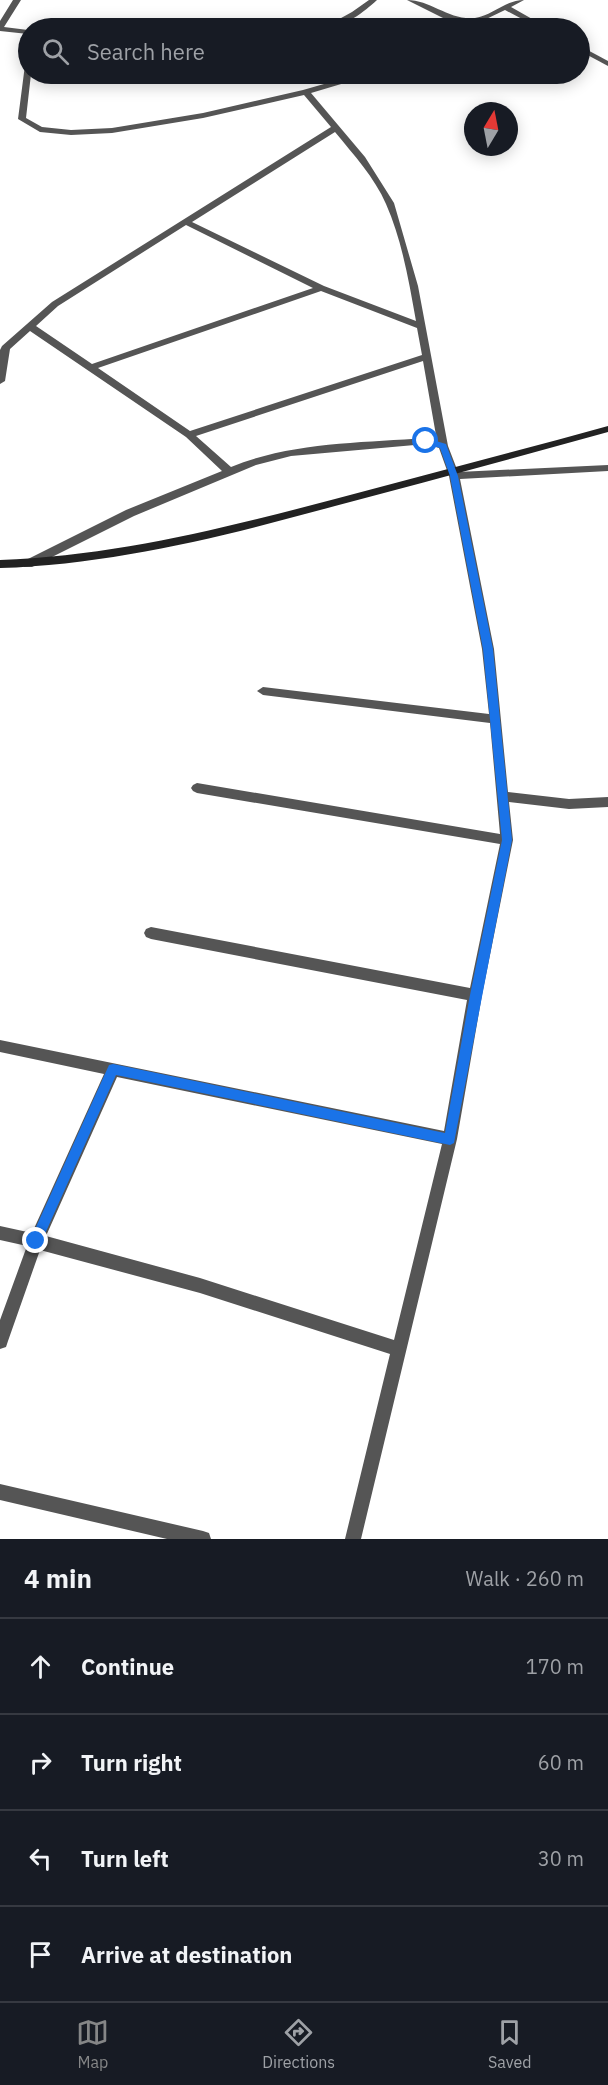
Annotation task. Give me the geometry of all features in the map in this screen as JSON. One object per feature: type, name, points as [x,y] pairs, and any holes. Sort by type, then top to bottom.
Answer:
[{"type":"street","points":[[17,0],[0,28],[18,31]]},
{"type":"street","points":[[347,18],[373,0]]},
{"type":"street","points":[[411,0],[448,17],[458,18]]},
{"type":"street","points":[[481,18],[520,0]]},
{"type":"street","points":[[505,7],[525,18]]},
{"type":"street","points":[[590,54],[608,64]]},
{"type":"street","points":[[26,84],[22,119],[34,129],[58,133],[124,130],[228,110],[332,84]]},
{"type":"street","points":[[306,92],[362,159],[390,203],[414,286],[443,446],[454,474],[488,649],[507,840],[475,995],[450,1139],[353,1539]]},
{"type":"street","points":[[0,381],[5,348],[55,304],[336,128]]},
{"type":"street","points":[[186,222],[321,288],[421,326]]},
{"type":"street","points":[[90,368],[321,288]]},
{"type":"street","points":[[30,326],[189,435],[229,471]]},
{"type":"street","points":[[189,435],[427,356]]},
{"type":"street","points":[[0,564],[28,564],[131,551],[220,533],[454,474],[608,429]]},
{"type":"street","points":[[28,564],[130,513],[253,462],[291,453],[426,441],[443,446]]},
{"type":"street","points":[[454,474],[608,468]]},
{"type":"street","points":[[264,691],[495,719]]},
{"type":"street","points":[[197,788],[507,840]]},
{"type":"street","points":[[502,796],[569,804],[608,802]]},
{"type":"street","points":[[151,933],[475,995]]},
{"type":"street","points":[[0,1046],[450,1139]]},
{"type":"street","points":[[0,1341],[36,1241],[113,1069]]},
{"type":"street","points":[[0,1233],[191,1282],[398,1349]]},
{"type":"street","points":[[0,1492],[203,1539]]},
{"type":"route","points":[[36,1241],[113,1069],[450,1139],[475,995],[507,840],[488,649],[454,476],[443,446],[426,441]]}]
